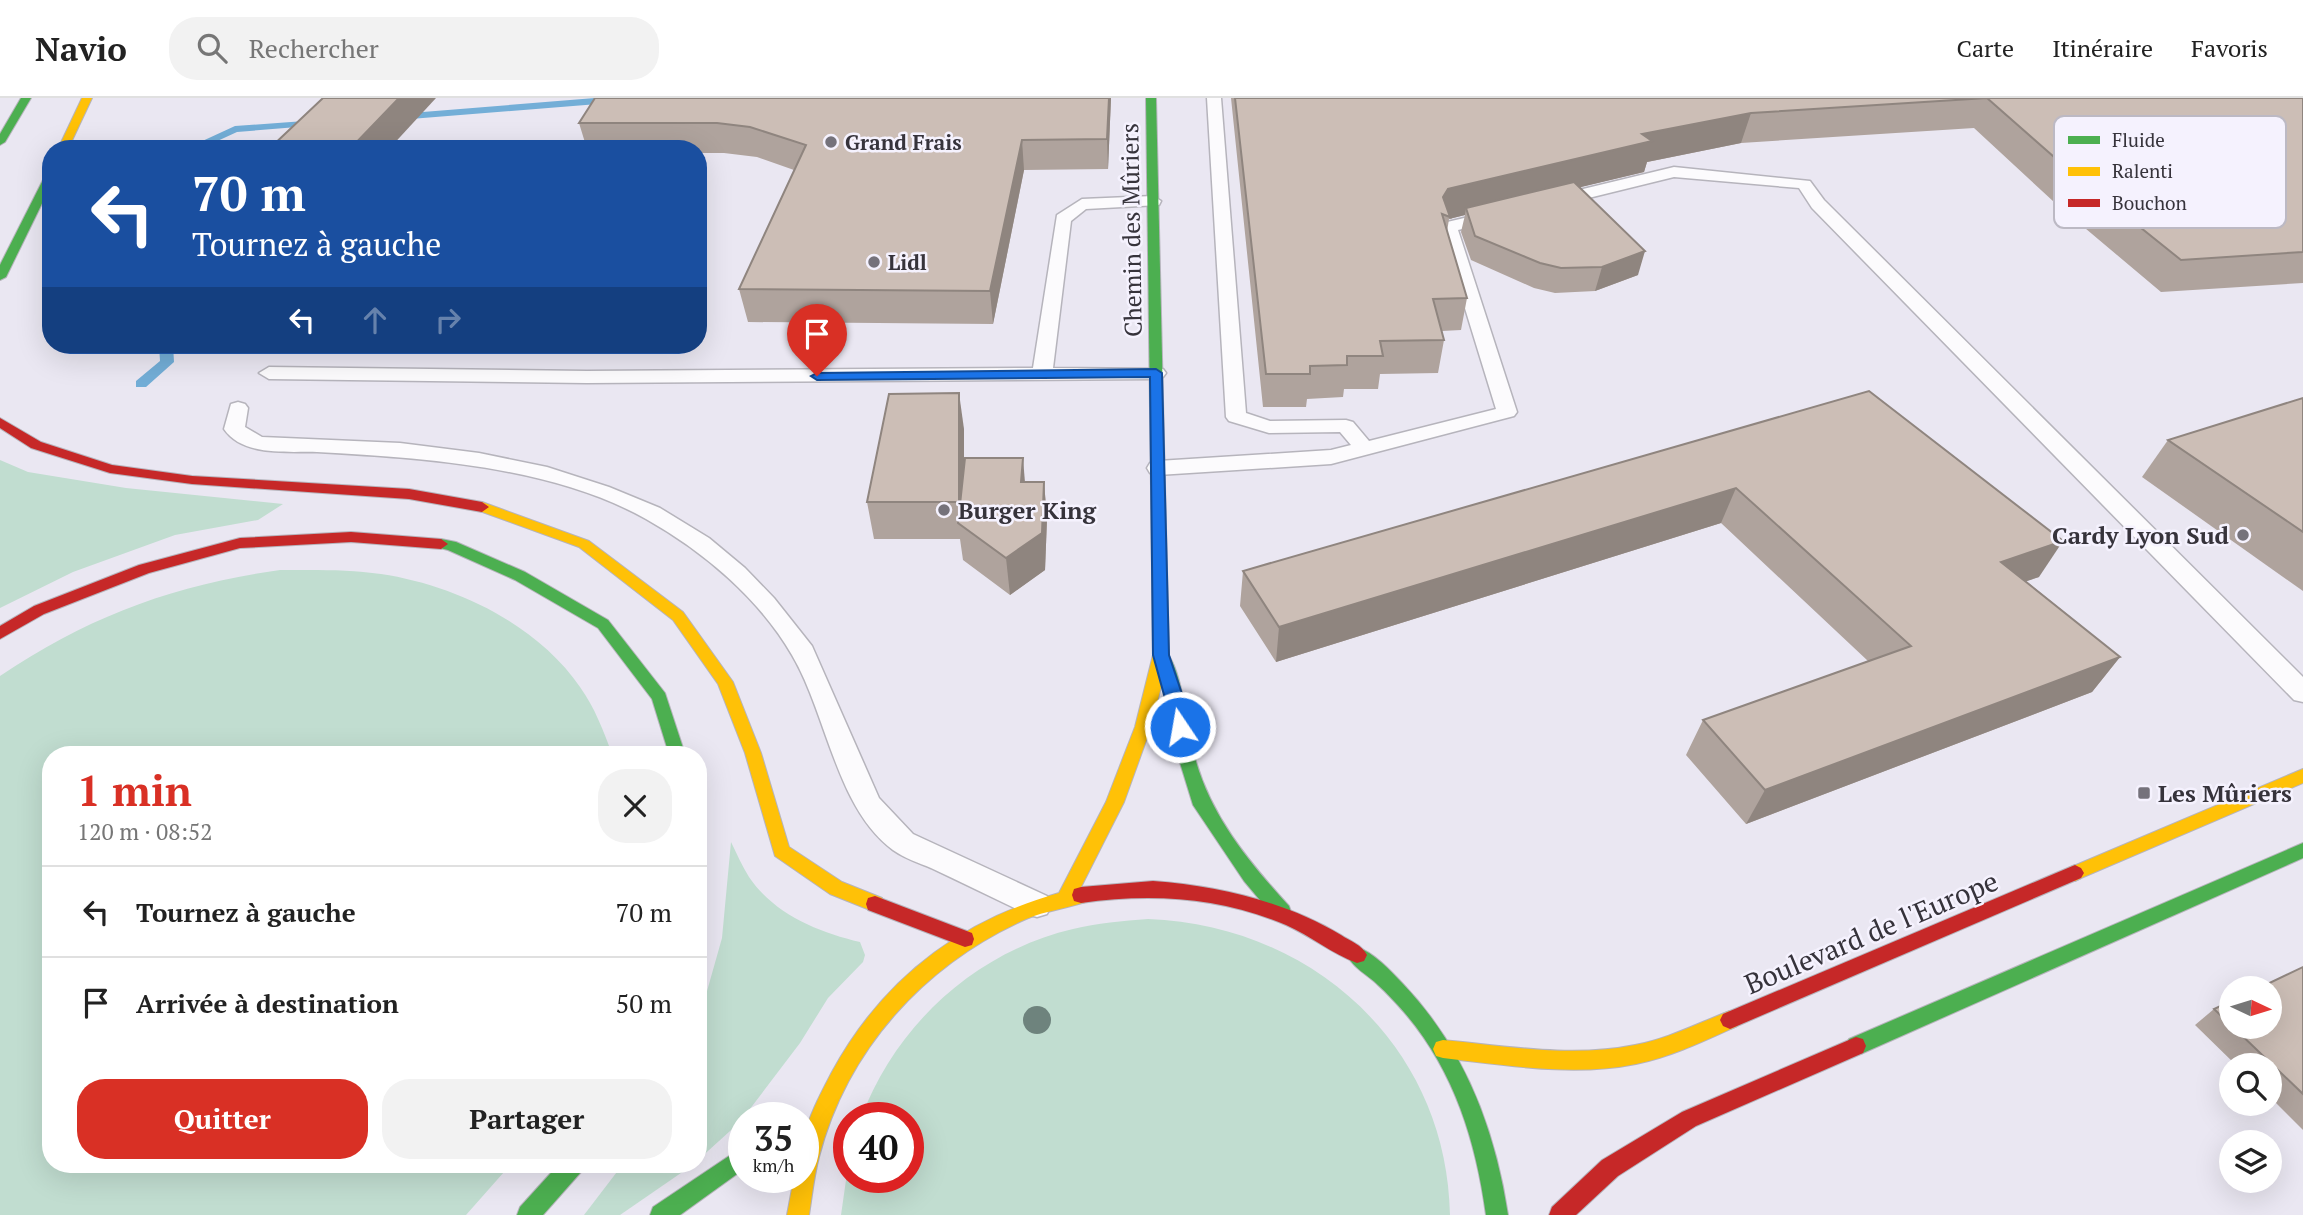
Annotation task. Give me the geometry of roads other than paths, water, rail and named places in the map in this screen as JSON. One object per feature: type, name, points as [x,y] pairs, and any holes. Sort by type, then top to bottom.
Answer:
[{"type":"main road","points":[[0,142],[26,98]]},
{"type":"main road","points":[[67,140],[87,98]]},
{"type":"main road","name":"Chemin des Mûriers","points":[[1067,896],[1115,802],[1143,727],[1161,655],[1151,98]]},
{"type":"main road","points":[[0,277],[42,192]]},
{"type":"main road","points":[[0,422],[36,444],[110,469],[192,480],[409,494],[482,507],[584,544],[678,616],[725,682],[753,753],[781,851],[836,888],[965,939]]},
{"type":"main road","points":[[0,633],[39,610],[144,569],[240,544],[351,537],[451,545],[520,576],[603,624],[660,697],[675,746]]},
{"type":"main road","name":"Chemin des Mûriers","points":[[1161,655],[1176,700],[1185,753],[1202,805],[1250,876],[1282,912]]},
{"type":"main road","name":"Boulevard de l'Europe","points":[[1443,1049],[1568,1059],[1623,1057],[1689,1038],[2303,776]]},
{"type":"main road","points":[[1560,1215],[1610,1168],[1689,1119],[2303,850]]},
{"type":"main road","points":[[799,1215],[810,1149],[830,1093],[855,1047],[887,1004],[924,969],[965,939],[1000,919],[1037,905],[1067,896],[1121,887],[1175,887],[1230,895],[1282,912],[1343,945],[1398,991],[1443,1049],[1476,1115],[1496,1191],[1497,1215]]},
{"type":"main road","points":[[818,1102],[830,1093]]},
{"type":"main road","points":[[661,1215],[728,1167]]},
{"type":"main road","points":[[528,1215],[565,1173]]},
{"type":"lane","points":[[1214,98],[1236,417],[1269,427],[1346,426],[1365,449]]},
{"type":"lane","points":[[1541,204],[1674,172],[1804,184],[1818,204],[2303,693]]},
{"type":"lane","points":[[1042,374],[1063,219],[1082,204],[1153,201]]},
{"type":"lane","points":[[1158,468],[1331,457],[1507,412],[1449,227],[1515,211]]},
{"type":"lane","points":[[269,373],[587,377],[1156,373]]},
{"type":"lane","points":[[238,408],[234,429],[257,443],[400,450],[479,460],[539,472],[601,492],[652,513],[701,543],[747,584],[803,652],[868,805],[903,842],[1037,905]]},
{"type":"waterway","points":[[398,117],[635,98]]},
{"type":"waterway","points":[[210,140],[235,129],[318,123]]},
{"type":"waterway","points":[[141,384],[167,362],[167,354]]},
{"type":"place","name":"Grand Frais","points":[[831,142]]},
{"type":"place","name":"Lidl","points":[[874,262]]},
{"type":"place","name":"Burger King","points":[[944,510]]},
{"type":"place","name":"Cardy Lyon Sud","points":[[2243,535]]},
{"type":"place","name":"Les Mûriers","points":[[2144,793]]}]
